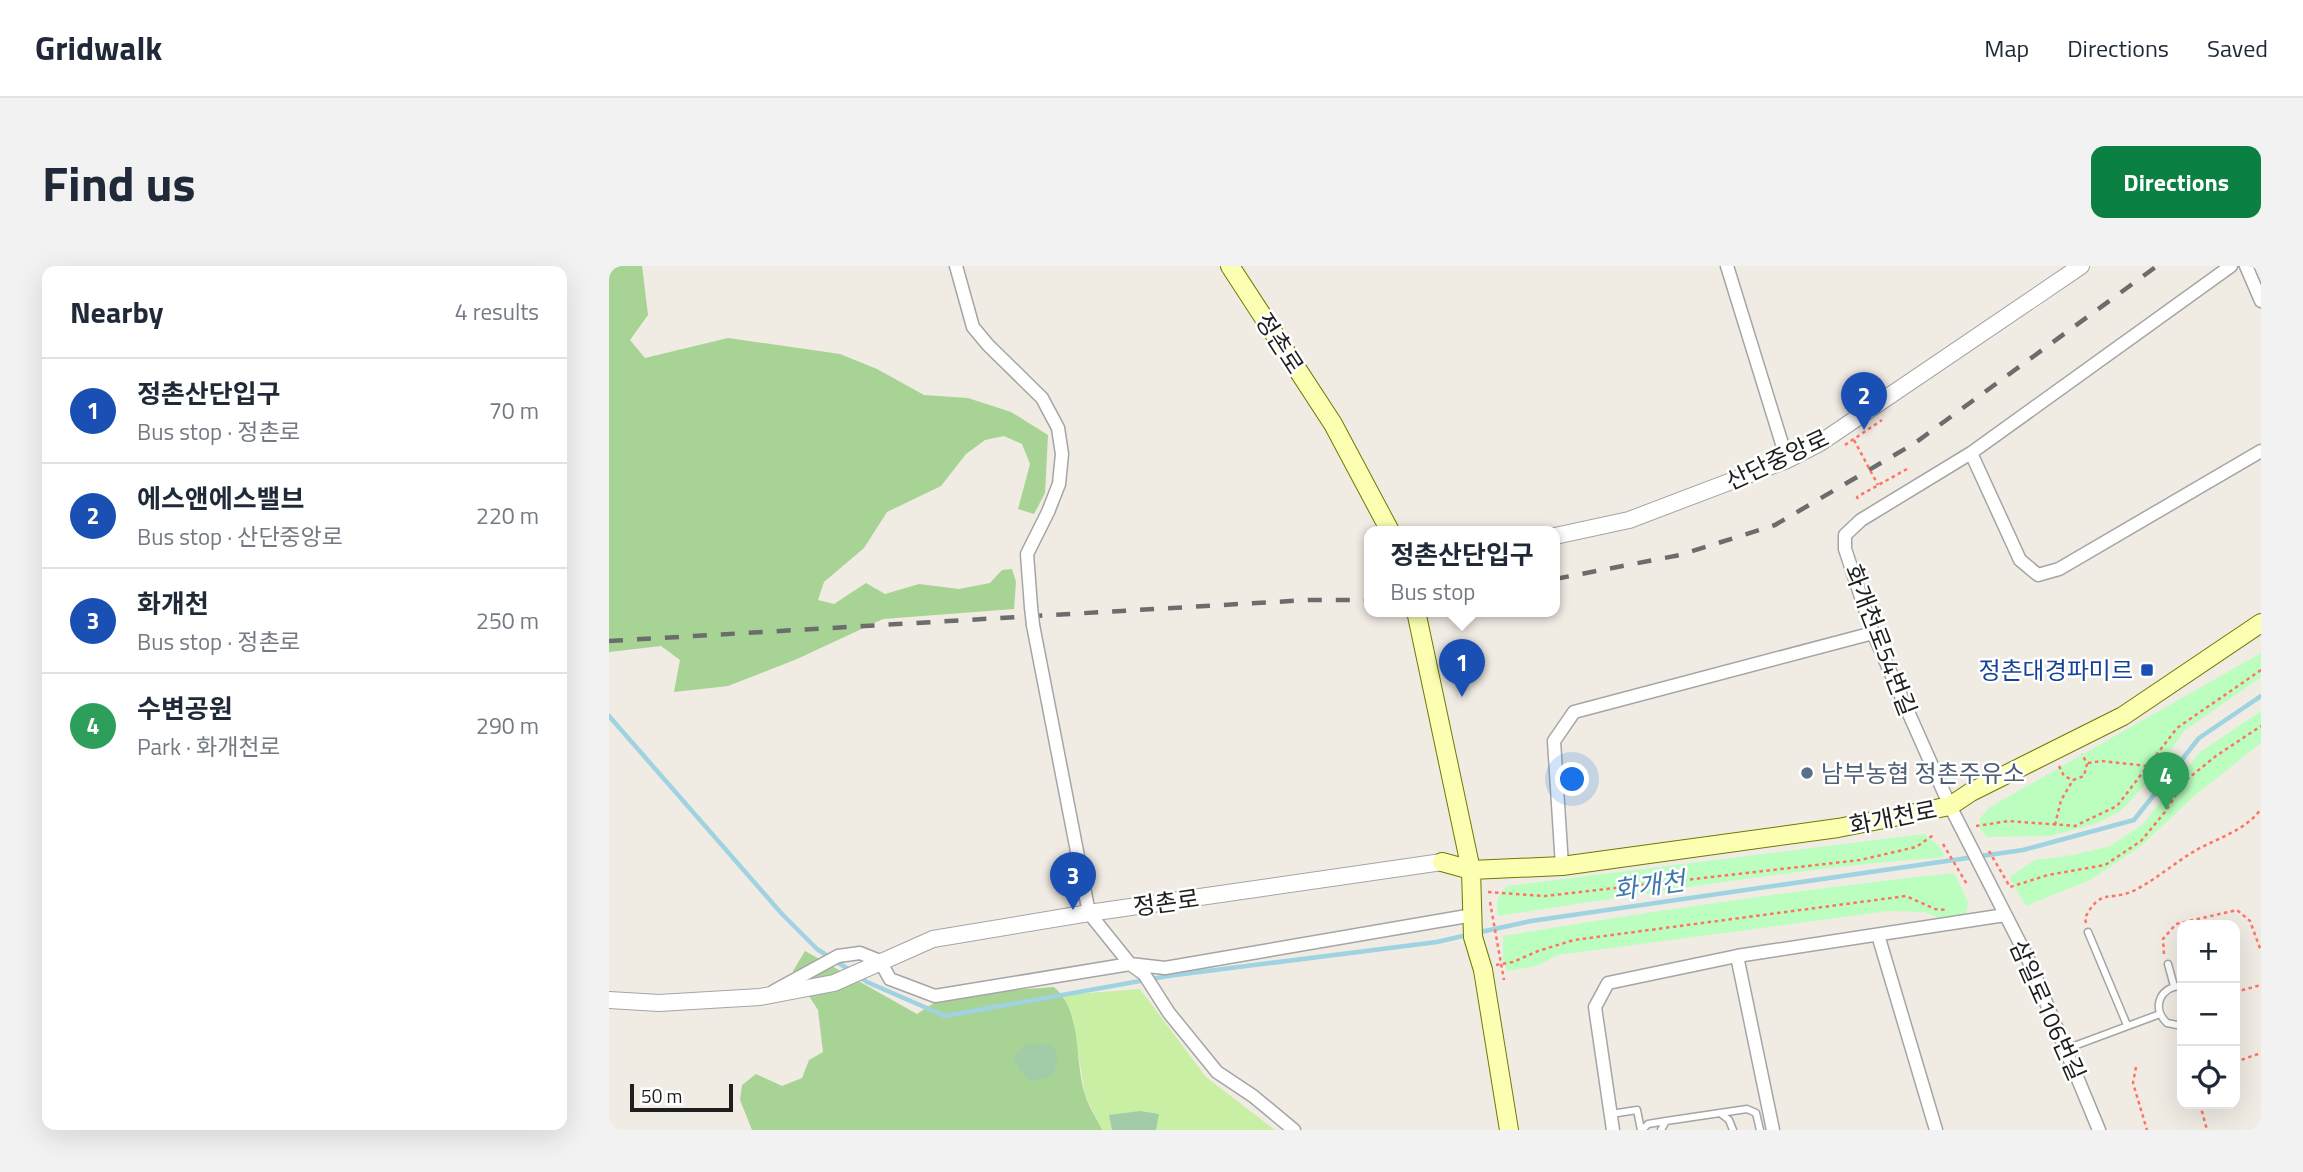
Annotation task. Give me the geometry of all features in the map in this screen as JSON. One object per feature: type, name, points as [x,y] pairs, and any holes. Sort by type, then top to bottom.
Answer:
[{"type":"main road","name":"정촌로","points":[[1230,266],[1333,424],[1387,526]]},
{"type":"main road","points":[[1417,617],[1471,870],[1472,925],[1483,970],[1509,1130]]},
{"type":"main road","name":"화개천로","points":[[1471,870],[1562,866],[1953,812],[1971,792],[2123,716],[2261,623]]},
{"type":"main road","name":"정촌로","points":[[1442,862],[1471,870]]},
{"type":"street","points":[[957,266],[973,327],[1042,398],[1058,428],[1062,454],[1059,484],[1027,554],[1033,625],[1089,913],[1130,964],[1144,974],[1169,1013],[1217,1072],[1253,1096],[1294,1130]]},
{"type":"street","points":[[1727,266],[1787,460]]},
{"type":"street","name":"산단중앙로","points":[[1560,535],[1629,520],[1787,460],[1820,443],[2081,266]]},
{"type":"street","name":"화개천로54번길","points":[[1992,891],[1953,812],[1873,633],[1845,549],[1845,535],[1861,520],[1971,453],[2231,266]]},
{"type":"street","points":[[2246,266],[2261,301]]},
{"type":"street","points":[[1971,453],[2020,560],[2038,575],[2059,569],[2261,451]]},
{"type":"street","points":[[1562,866],[1554,741],[1574,712],[1873,633]]},
{"type":"street","name":"정촌로","points":[[609,1000],[659,1003],[761,998],[834,983],[933,939],[1089,913],[1442,862]]},
{"type":"street","name":"삼일로106번길","points":[[1992,891],[2028,959],[2099,1130]]},
{"type":"street","points":[[1613,1130],[1595,1007],[1608,983],[1737,956],[2005,915]]},
{"type":"street","points":[[761,998],[838,956],[860,953],[890,979],[935,996],[1130,964],[1165,968],[1472,925]]},
{"type":"street","points":[[1878,935],[1936,1130]]},
{"type":"street","points":[[1737,956],[1773,1130]]},
{"type":"lane","points":[[2088,932],[2127,1026]]},
{"type":"lane","points":[[2168,964],[2177,984]]},
{"type":"lane","points":[[2177,986],[2162,993],[2158,1007],[2159,1014],[2167,1023],[2177,1025]]},
{"type":"lane","points":[[2066,1049],[2159,1014]]},
{"type":"lane","points":[[1611,1114],[1637,1110],[1641,1130],[1648,1124],[1747,1109],[1756,1113],[1760,1130]]},
{"type":"lane","points":[[1732,1127],[1740,1110]]},
{"type":"lane","points":[[1720,1113],[1729,1120],[1732,1127]]},
{"type":"lane","points":[[1661,1130],[1666,1121]]},
{"type":"path","points":[[1878,485],[1854,440],[1882,421],[1881,418]]},
{"type":"path","points":[[1858,499],[1857,497],[1907,468],[1908,471]]},
{"type":"path","points":[[1976,826],[2009,821],[2075,826],[2117,806],[2177,728],[2261,670]]},
{"type":"path","points":[[1984,843],[2010,887],[2048,875],[2105,865],[2141,841],[2165,812],[2185,781],[2261,726]]},
{"type":"path","points":[[2055,825],[2061,800],[2073,780],[2084,776],[2087,764],[2080,751]]},
{"type":"path","points":[[2087,764],[2102,761],[2147,766]]},
{"type":"path","points":[[2058,764],[2064,776],[2073,780]]},
{"type":"path","points":[[2088,932],[2085,918],[2093,904],[2108,895],[2131,892],[2197,849],[2224,838],[2255,817],[2261,809]]},
{"type":"path","points":[[1472,893],[1495,891],[1545,896],[1860,860],[1916,846],[1935,834]]},
{"type":"path","points":[[1943,844],[1968,886]]},
{"type":"path","points":[[1483,970],[1574,940],[1906,896],[1935,909],[1952,910]]},
{"type":"path","points":[[1490,902],[1504,979]]},
{"type":"path","points":[[2168,964],[2162,950],[2163,939],[2176,924],[2237,909],[2250,921],[2261,951]]},
{"type":"path","points":[[2240,991],[2261,985]]},
{"type":"path","points":[[2240,1060],[2261,1053]]},
{"type":"path","points":[[2136,1067],[2133,1083],[2147,1130]]},
{"type":"path","points":[[2201,1109],[2207,1130]]},
{"type":"green space","points":[[609,266],[642,266],[648,315],[630,340],[645,358],[728,338],[840,354],[877,369],[924,395],[968,398],[1011,412],[1048,435],[1045,493],[1034,514],[1018,509],[1030,464],[1022,444],[1004,436],[985,440],[966,454],[941,486],[887,512],[864,548],[824,582],[818,600],[834,604],[866,583],[885,594],[919,584],[959,589],[990,583],[1002,570],[1012,569],[1016,582],[1014,609],[883,619],[797,659],[728,686],[674,692],[680,660],[661,646],[609,652]]},
{"type":"green space","points":[[2261,653],[2261,677],[2184,731],[2155,773],[2121,811],[2095,824],[2050,836],[1987,837],[1980,829],[1980,818],[1990,807]]},
{"type":"green space","points":[[2261,711],[2261,743],[2194,796],[2140,847],[2090,880],[2026,906],[2010,879],[2012,875],[2035,860],[2110,846],[2143,824],[2200,752]]},
{"type":"green space","points":[[1924,834],[1939,846],[1945,857],[1777,875],[1498,916],[1498,900],[1507,886]]},
{"type":"green space","points":[[1954,873],[1968,902],[1966,916],[1940,918],[1924,912],[1888,911],[1558,955],[1536,966],[1507,971],[1503,958],[1503,936],[1728,901]]},
{"type":"green space","points":[[805,951],[917,1014],[940,999],[968,993],[1054,987],[1070,1010],[1085,1095],[1102,1130],[752,1130],[740,1100],[742,1085],[756,1074],[782,1086],[802,1078],[809,1060],[823,1052],[818,1010],[793,971]]},
{"type":"green space","points":[[1140,989],[1206,1077],[1275,1130],[1102,1130],[1085,1095],[1073,1019],[1063,995]]},
{"type":"green space","points":[[1026,1044],[1052,1045],[1058,1056],[1053,1076],[1031,1082],[1019,1069],[1014,1056]]},
{"type":"green space","points":[[1140,1111],[1159,1114],[1156,1130],[1112,1130],[1109,1115]]},
{"type":"waterway","name":"화개천","points":[[1476,933],[1531,921],[2023,850],[2134,820],[2199,738],[2261,696]]},
{"type":"waterway","name":"화개천","points":[[609,716],[782,914],[817,949],[851,971]]},
{"type":"waterway","name":"화개천","points":[[858,976],[945,1016],[1168,976],[1437,942],[1467,935]]},
{"type":"railway","points":[[1560,578],[1680,555],[1775,525],[1915,443],[2157,266]]},
{"type":"railway","points":[[609,641],[1308,600],[1364,600]]},
{"type":"place","name":"에스앤에스밸브","points":[[1864,430]]},
{"type":"place","name":"정촌대경파미르","points":[[2147,670]]},
{"type":"place","name":"정촌산단입구","points":[[1462,697]]},
{"type":"place","name":"남부농협 정촌주유소","points":[[1807,773]]},
{"type":"place","name":"수변공원","points":[[2166,810]]},
{"type":"place","name":"화개천","points":[[1073,910]]}]
